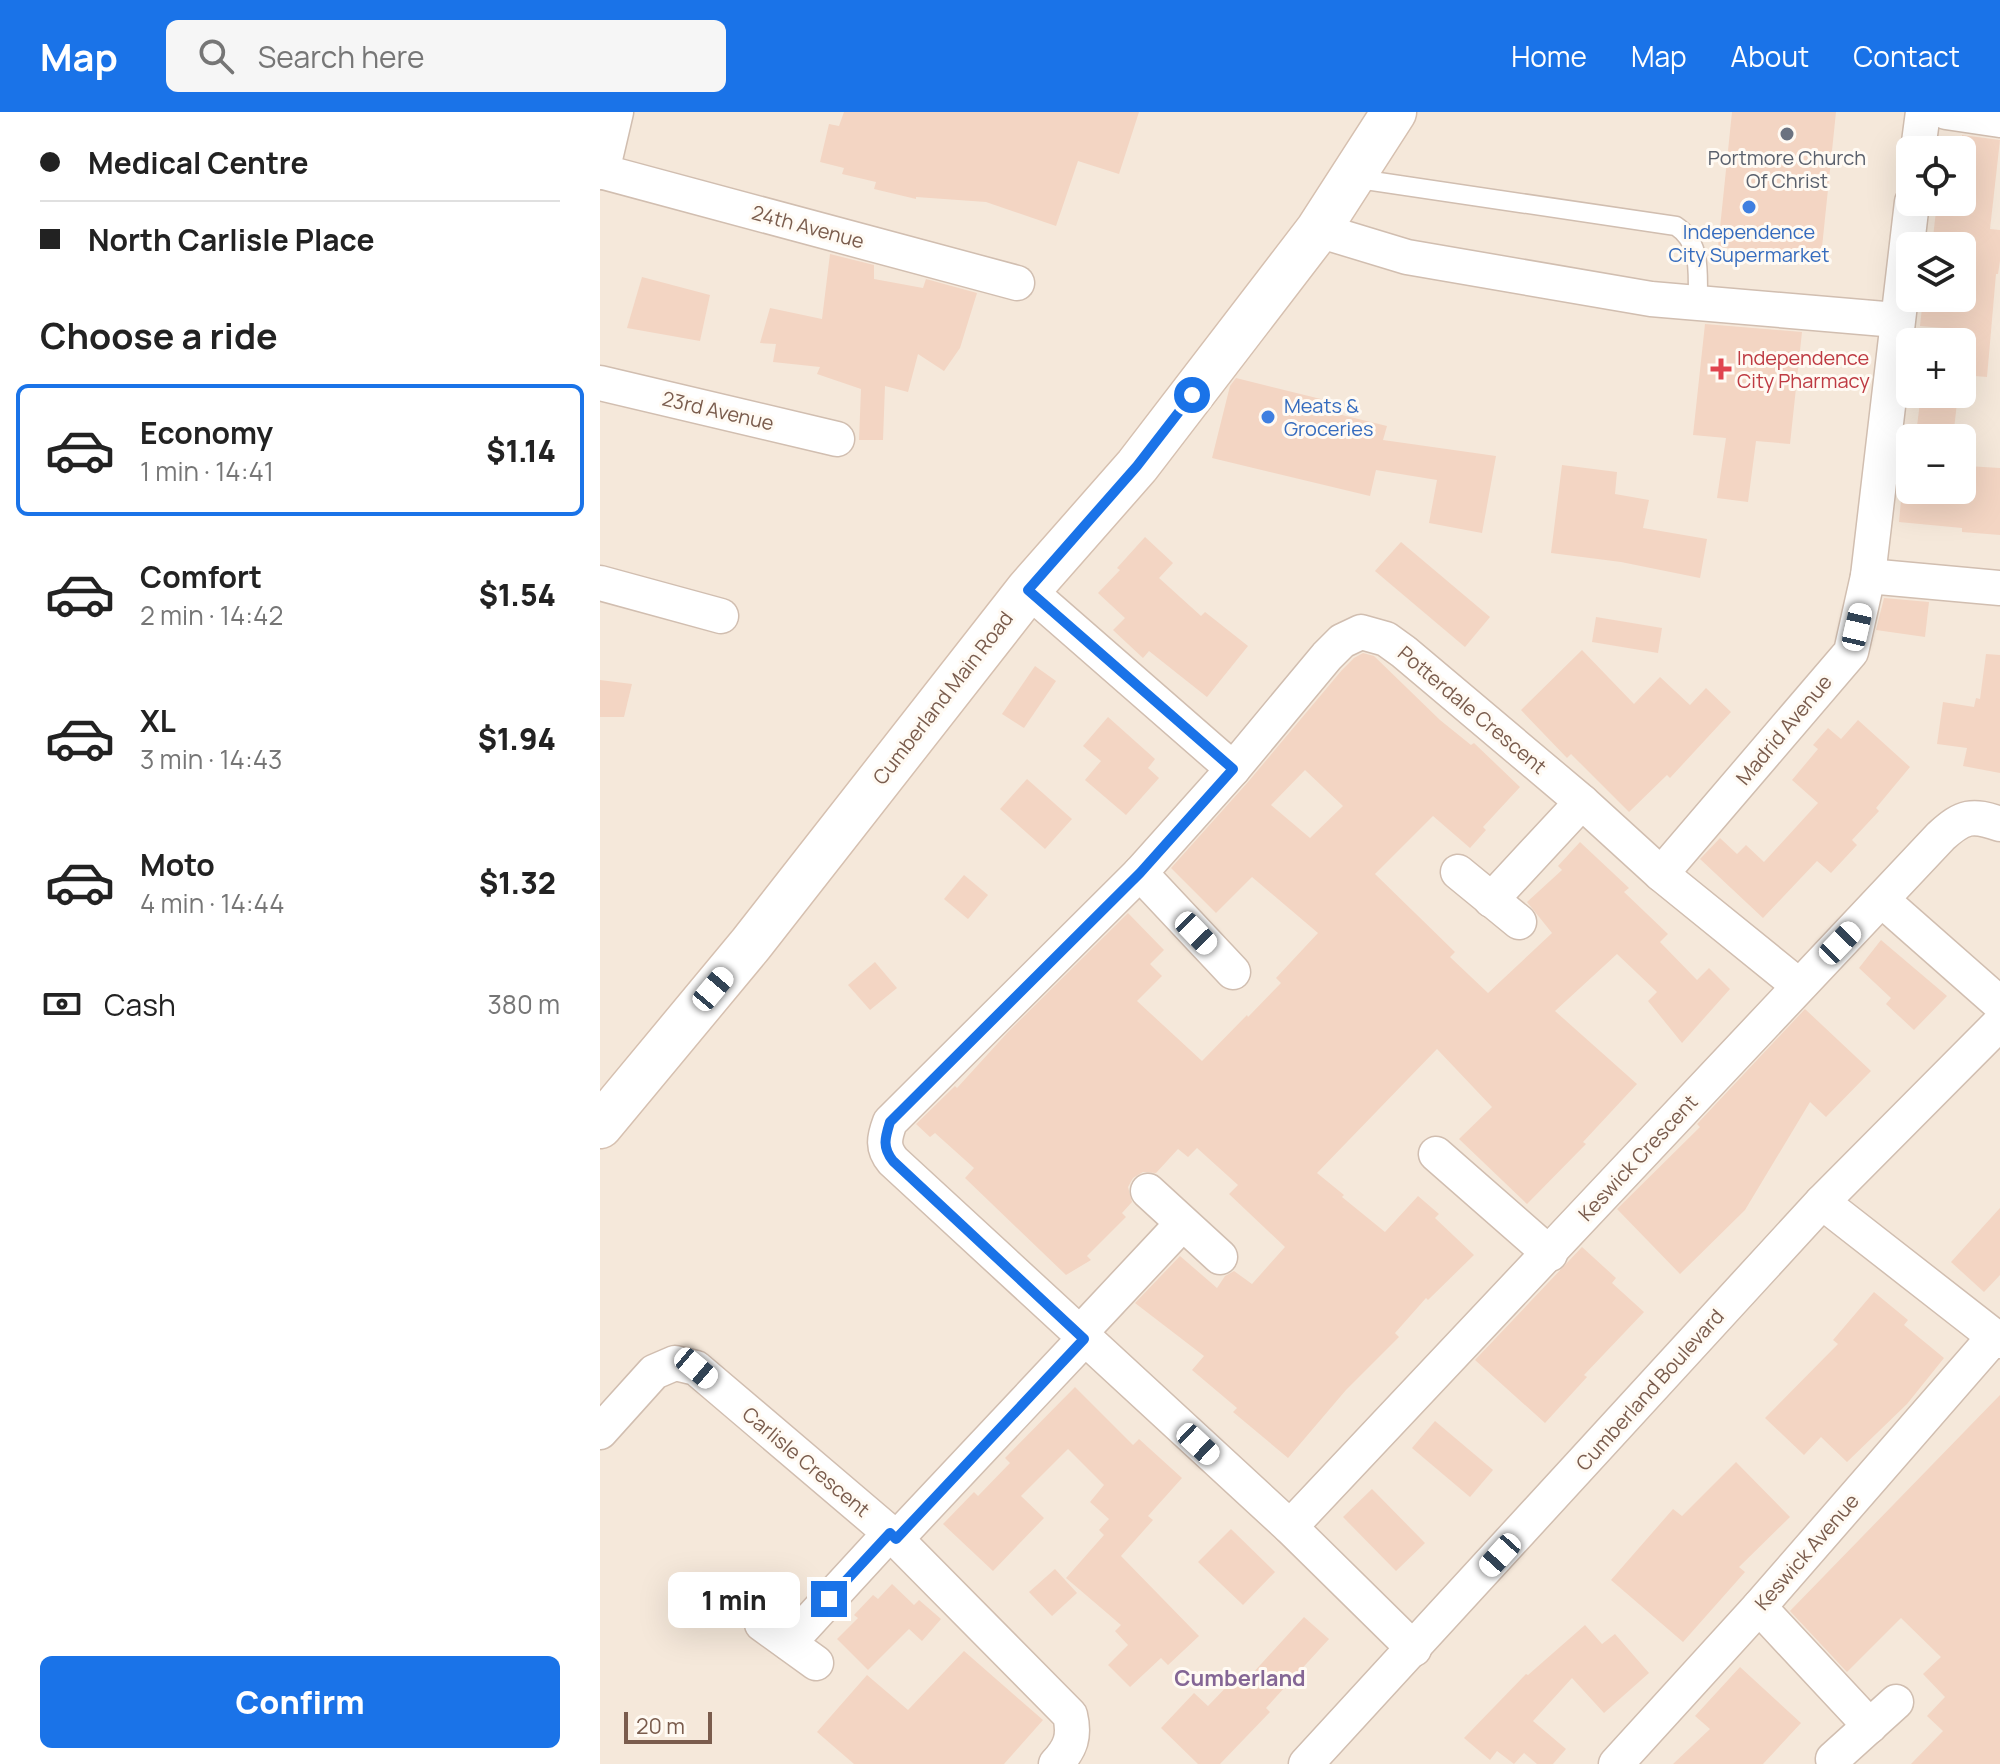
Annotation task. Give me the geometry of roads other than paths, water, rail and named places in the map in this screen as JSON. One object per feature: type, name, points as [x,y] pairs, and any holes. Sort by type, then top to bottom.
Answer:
[{"type":"street","points":[[601,171],[616,112]]},
{"type":"street","name":"Cumberland Main Road","points":[[600,1126],[751,944],[1028,590],[1137,466],[1318,230],[1394,112]]},
{"type":"street","points":[[1920,136],[1923,112]]},
{"type":"street","points":[[1946,112],[2000,120]]},
{"type":"street","name":"24th Avenue","points":[[601,171],[1017,283]]},
{"type":"street","name":"Madrid Avenue","points":[[1661,874],[1851,652],[1868,576],[1910,216]]},
{"type":"street","points":[[1318,230],[1407,257],[1651,299],[1896,320]]},
{"type":"street","name":"23rd Avenue","points":[[600,383],[837,439]]},
{"type":"street","points":[[1868,576],[2000,588]]},
{"type":"street","points":[[600,583],[721,616]]},
{"type":"street","points":[[1028,590],[1233,769]]},
{"type":"street","name":"Potterdale Crescent","points":[[1414,1649],[1290,1527],[893,1161],[886,1152],[884,1139],[890,1122],[1140,873],[1233,769],[1327,656],[1342,641],[1361,632],[1386,639],[1404,652],[1582,802],[1661,874]]},
{"type":"street","points":[[1491,900],[1582,802]]},
{"type":"street","name":"Keswick Crescent","points":[[1290,1527],[1550,1254],[1798,985],[1954,824],[1967,817],[2000,824]]},
{"type":"street","points":[[1458,872],[1519,922]]},
{"type":"street","points":[[1140,873],[1233,972]]},
{"type":"street","points":[[1661,874],[1798,985]]},
{"type":"street","points":[[1882,900],[2000,1004]]},
{"type":"street","name":"Cumberland Boulevard","points":[[1306,1764],[1822,1202],[2000,1023]]},
{"type":"street","points":[[1436,1154],[1550,1254]]},
{"type":"street","points":[[1148,1191],[1220,1257]]},
{"type":"street","points":[[1822,1202],[1998,1338]]},
{"type":"street","points":[[789,1643],[1081,1336],[1182,1224]]},
{"type":"street","name":"Keswick Avenue","points":[[1616,1764],[1998,1338]]},
{"type":"street","name":"Carlisle Crescent","points":[[600,1432],[654,1372],[675,1363],[696,1368],[893,1536],[1070,1715],[1074,1733],[1066,1753],[1056,1764]]},
{"type":"street","points":[[1759,1607],[1870,1726]]},
{"type":"street","points":[[1833,1759],[1896,1702]]},
{"type":"lane","points":[[1352,178],[1676,226],[1688,234],[1696,247],[1698,303]]},
{"type":"place","name":"Portmore Church Of Christ","points":[[1787,134]]},
{"type":"place","name":"Independence City Supermarket","points":[[1749,207]]},
{"type":"place","name":"Independence City Pharmacy","points":[[1721,369]]},
{"type":"place","name":"Meats & Groceries","points":[[1268,417]]},
{"type":"district","name":"Cumberland","points":[[1240,1678]]}]
